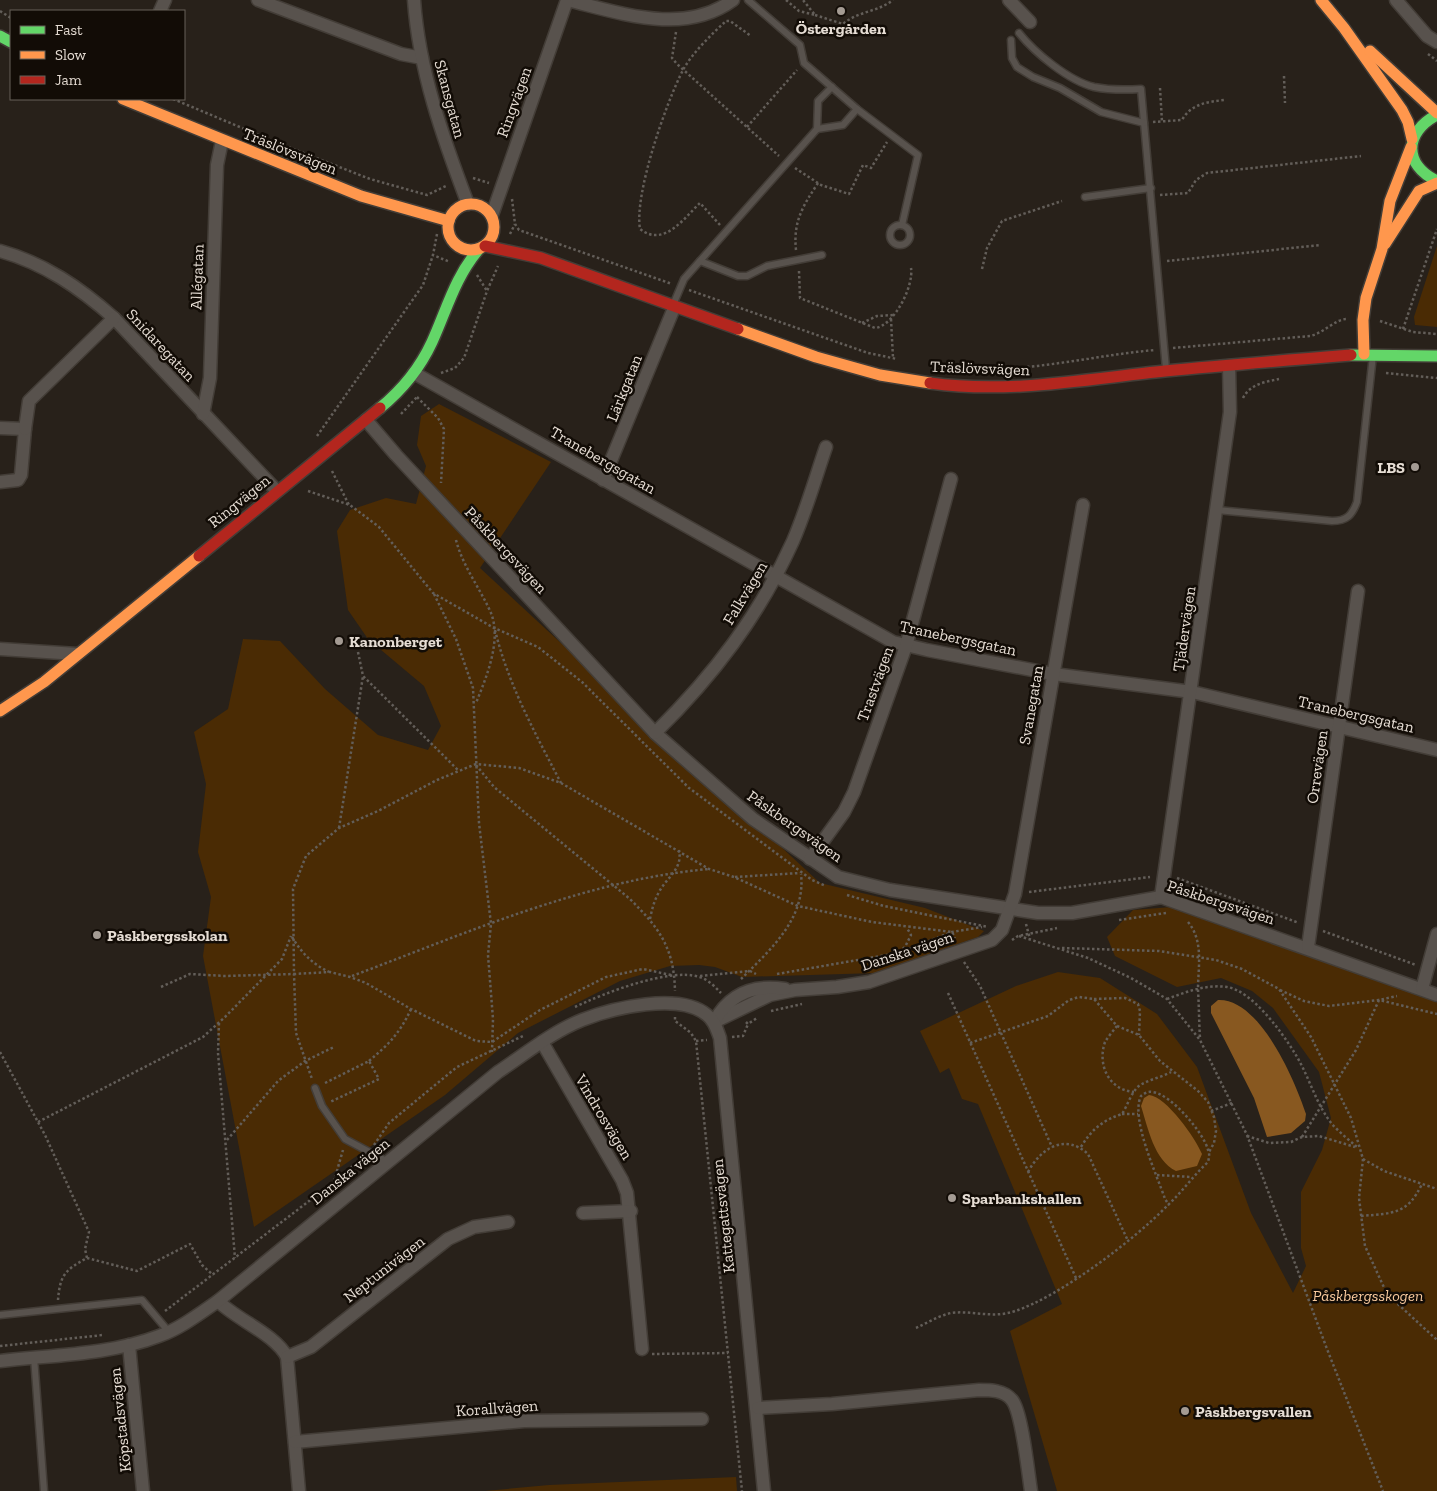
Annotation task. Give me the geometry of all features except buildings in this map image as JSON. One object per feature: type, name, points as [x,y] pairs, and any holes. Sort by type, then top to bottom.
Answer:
[{"type":"street","points":[[258,0],[401,54],[422,58]]},
{"type":"street","name":"Skansgatan","points":[[414,0],[422,58],[448,153],[468,204]]},
{"type":"street","points":[[567,0],[640,18],[683,20],[723,8],[734,0]]},
{"type":"street","name":"Ringvägen","points":[[492,215],[500,187],[567,0]]},
{"type":"street","points":[[1009,0],[1030,22]]},
{"type":"street","points":[[1321,0],[1344,28],[1402,110],[1408,122],[1412,143],[1412,156],[1420,172],[1437,182]]},
{"type":"street","points":[[1396,0],[1427,36],[1437,42]]},
{"type":"street","points":[[1344,28],[1437,114],[1422,123],[1412,143],[1390,201],[1382,249],[1366,298],[1363,320],[1369,354]]},
{"type":"street","name":"Träslövsvägen","points":[[125,100],[222,142],[361,196],[449,221]]},
{"type":"street","name":"Allégatan","points":[[203,414],[210,378],[217,165],[222,142]]},
{"type":"street","points":[[1382,249],[1419,191],[1437,182]]},
{"type":"street","points":[[468,204],[484,207],[492,215],[495,229],[492,239],[482,248],[467,250],[454,242],[449,234],[449,221],[456,209],[468,204]]},
{"type":"street","name":"Träslövsvägen","points":[[495,229],[540,258]]},
{"type":"street","name":"Ringvägen","points":[[454,242],[452,259],[454,282]]},
{"type":"street","name":"Ringvägen","points":[[0,712],[44,682],[366,420],[414,373],[432,341],[454,282],[470,258],[482,248]]},
{"type":"street","name":"Träslövsvägen","points":[[482,248],[540,258],[816,357],[880,375],[940,384],[998,388],[1039,386],[1166,371],[1369,354],[1437,356]]},
{"type":"street","name":"Snidaregatan","points":[[0,252],[14,255],[51,271],[78,288],[114,318],[277,491]]},
{"type":"street","name":"Lärkgatan","points":[[603,480],[673,307]]},
{"type":"street","points":[[0,482],[18,480],[21,475],[29,401],[114,318]]},
{"type":"street","name":"Tjädervägen","points":[[1167,899],[1192,692],[1230,412],[1229,366]]},
{"type":"street","name":"Tranebergsgatan","points":[[414,373],[776,575],[880,636],[906,646],[1053,674],[1192,692],[1437,750]]},
{"type":"street","name":"Påskbergsvägen","points":[[366,420],[442,505],[655,733],[730,800],[810,859],[838,877],[861,884],[1038,913],[1072,912],[1167,899],[1437,995]]},
{"type":"street","points":[[0,428],[25,429]]},
{"type":"street","name":"Falkvägen","points":[[655,733],[701,686],[748,622],[776,575],[804,515],[826,447]]},
{"type":"street","name":"Trastvägen","points":[[810,859],[849,803],[906,646],[951,479]]},
{"type":"street","name":"Svanegatan","points":[[1010,909],[1015,894],[1083,505]]},
{"type":"street","name":"Orrevägen","points":[[1308,948],[1358,591]]},
{"type":"street","points":[[0,649],[77,654]]},
{"type":"street","points":[[1006,936],[1010,909]]},
{"type":"street","points":[[1422,989],[1437,934]]},
{"type":"street","name":"Danska vägen","points":[[714,1022],[770,995],[795,990],[853,986],[869,982],[1006,936]]},
{"type":"street","name":"Danska vägen","points":[[714,1022],[722,1006],[746,992],[771,987],[795,990]]},
{"type":"street","name":"Danska vägen","points":[[0,1361],[129,1345],[169,1332],[218,1301],[498,1072],[542,1042],[582,1020],[600,1014],[649,1005],[676,1004],[707,1014],[714,1022]]},
{"type":"street","name":"Kattegattsvägen","points":[[714,1022],[720,1038],[758,1408],[764,1491]]},
{"type":"street","name":"Vindrosvägen","points":[[542,1042],[622,1180],[631,1211],[642,1349]]},
{"type":"street","points":[[583,1213],[631,1211]]},
{"type":"street","name":"Neptunivägen","points":[[287,1357],[311,1348],[448,1239],[474,1227],[508,1222]]},
{"type":"street","points":[[218,1301],[230,1313],[276,1343],[287,1357],[299,1491]]},
{"type":"street","name":"Köpstadsvägen","points":[[129,1345],[143,1491]]},
{"type":"street","points":[[758,1408],[832,1404],[991,1390],[1004,1394],[1012,1400],[1018,1412],[1031,1491]]},
{"type":"street","name":"Korallvägen","points":[[295,1442],[524,1421],[702,1419]]},
{"type":"lane","points":[[748,0],[800,45],[804,63],[857,109],[918,154],[902,225]]},
{"type":"lane","points":[[1019,33],[1048,62],[1079,81],[1093,87],[1106,89],[1141,89],[1158,262],[1166,371]]},
{"type":"lane","points":[[1011,40],[1012,58],[1017,67],[1033,77],[1060,88],[1102,112],[1144,123]]},
{"type":"lane","points":[[673,307],[680,287],[700,261],[817,129],[818,102],[832,87]]},
{"type":"lane","points":[[817,129],[843,125],[857,109]]},
{"type":"lane","points":[[1085,197],[1151,188]]},
{"type":"lane","points":[[700,261],[738,276],[747,276],[767,266],[822,255]]},
{"type":"lane","points":[[1217,510],[1332,521],[1341,521],[1348,518],[1357,502],[1373,372],[1369,354]]},
{"type":"lane","points":[[315,1088],[322,1106],[345,1138],[388,1162]]},
{"type":"lane","points":[[0,1315],[142,1300],[169,1332]]},
{"type":"lane","points":[[34,1357],[44,1491]]},
{"type":"path","points":[[786,0],[799,11],[843,24],[852,17],[881,7],[893,0]]},
{"type":"path","points":[[803,0],[815,15]]},
{"type":"path","points":[[678,20],[672,58],[787,163],[818,183],[849,194],[863,165],[871,168],[891,134]]},
{"type":"path","points":[[727,231],[710,216],[700,203],[673,230],[665,234],[647,234],[640,229],[641,196],[655,142],[683,70],[698,50],[726,21],[730,21],[751,36]]},
{"type":"path","points":[[747,127],[804,63]]},
{"type":"path","points":[[1284,76],[1286,103]]},
{"type":"path","points":[[1160,88],[1162,122]]},
{"type":"path","points":[[176,100],[370,179],[420,194],[430,194],[459,180],[471,177],[500,187],[511,193],[515,224],[519,230],[790,327],[868,353],[904,360]]},
{"type":"path","points":[[1144,123],[1182,120],[1186,112],[1194,107],[1208,102],[1224,100]]},
{"type":"path","points":[[1151,196],[1188,193],[1190,185],[1206,173],[1361,156]]},
{"type":"path","points":[[818,183],[800,213],[796,226],[800,298],[862,323],[879,327],[891,319],[910,288],[913,278],[912,268]]},
{"type":"path","points":[[982,269],[987,248],[1002,221],[1062,201]]},
{"type":"path","points":[[1403,329],[1437,230]]},
{"type":"path","points":[[1158,262],[1321,245]]},
{"type":"path","points":[[316,438],[423,286],[433,255]]},
{"type":"path","points":[[474,270],[487,291]]},
{"type":"path","points":[[862,323],[877,316],[893,316]]},
{"type":"path","points":[[976,369],[1030,367],[1110,354],[1310,336],[1325,331],[1344,318],[1384,321],[1403,329],[1437,334]]},
{"type":"path","points":[[891,319],[893,358]]},
{"type":"path","points":[[1373,372],[1437,378]]},
{"type":"path","points":[[1242,402],[1244,395],[1252,388],[1261,383],[1282,378]]},
{"type":"path","points":[[417,397],[438,418],[444,429],[442,505]]},
{"type":"path","points":[[332,470],[350,505]]},
{"type":"path","points":[[308,491],[350,505],[379,527],[433,593],[456,639],[473,688],[479,824],[491,924],[488,955],[493,1019],[492,1052]]},
{"type":"path","points":[[456,520],[452,526],[461,558],[491,614],[500,652],[519,702],[561,783]]},
{"type":"path","points":[[433,593],[494,628],[538,647],[582,682],[690,788],[812,880],[829,887]]},
{"type":"path","points":[[475,706],[491,656],[494,628]]},
{"type":"path","points":[[339,828],[363,676],[358,652]]},
{"type":"path","points":[[363,676],[459,771]]},
{"type":"path","points":[[476,764],[494,787],[650,919],[668,946],[675,976],[675,1021],[691,1033],[696,1041],[742,1491]]},
{"type":"path","points":[[411,1009],[403,1026],[392,1042],[369,1061],[315,1088],[296,1033],[292,936],[293,889],[306,856],[339,828],[476,764],[518,768],[561,783],[710,868],[798,906],[906,927],[952,932]]},
{"type":"path","points":[[650,919],[653,902],[680,862],[679,850]]},
{"type":"path","points":[[350,977],[491,924],[612,885],[674,872],[710,868]]},
{"type":"path","points":[[734,877],[801,872]]},
{"type":"path","points":[[737,983],[773,948],[789,926],[798,906],[803,887],[801,872]]},
{"type":"path","points":[[1114,920],[1163,915],[1170,910],[1167,899],[1176,878]]},
{"type":"path","points":[[838,891],[884,906],[986,926],[1006,936],[1018,936],[1061,927]]},
{"type":"path","points":[[1184,916],[1194,929],[1200,957],[1198,988],[1200,1040]]},
{"type":"path","points":[[773,974],[791,973],[898,953],[952,932],[986,926]]},
{"type":"path","points":[[898,953],[911,935],[906,927]]},
{"type":"path","points":[[292,936],[302,953],[315,965],[330,972],[366,983],[411,1009],[476,1041],[492,1042],[540,1010],[606,977],[643,969],[675,976]]},
{"type":"path","points":[[38,1122],[203,1037],[282,959],[292,936]]},
{"type":"path","points":[[1006,936],[1018,936],[1058,948],[1088,958],[1122,974],[1167,999],[1200,1040],[1247,1135],[1324,1341],[1383,1491]]},
{"type":"path","points":[[1058,948],[1159,951],[1200,957],[1242,970],[1304,1001],[1330,1006],[1379,1000],[1422,989]]},
{"type":"path","points":[[962,959],[980,986],[1052,1147]]},
{"type":"path","points":[[572,1008],[597,996],[631,984],[675,976],[699,976],[750,971],[755,974],[764,974]]},
{"type":"path","points":[[161,987],[190,974],[266,975],[330,972]]},
{"type":"path","points":[[699,976],[730,1000]]},
{"type":"path","points":[[1167,999],[1198,988],[1227,987],[1244,994],[1266,1014],[1295,1052],[1321,1106],[1332,1124],[1359,1148]]},
{"type":"path","points":[[1279,989],[1311,1037],[1351,1118],[1363,1159],[1360,1198],[1365,1246],[1387,1294],[1437,1340]]},
{"type":"path","points":[[948,993],[1076,1278]]},
{"type":"path","points":[[970,1043],[1048,1016],[1059,1010],[1069,1000],[1079,997],[1094,999],[1125,998],[1138,1004],[1140,1011],[1138,1035]]},
{"type":"path","points":[[916,1328],[952,1313],[994,1315],[1013,1312],[1034,1304],[1076,1278],[1128,1241],[1169,1205],[1192,1177],[1208,1162],[1209,1152],[1214,1143],[1216,1131],[1208,1102],[1198,1091],[1160,1061],[1138,1035],[1117,1026],[1094,999]]},
{"type":"path","points":[[1379,1000],[1437,1014]]},
{"type":"path","points":[[1302,1137],[1356,1050],[1379,1000]]},
{"type":"path","points":[[738,1011],[748,1024],[772,1011],[810,1003]]},
{"type":"path","points":[[219,1023],[218,1053],[227,1140],[235,1258]]},
{"type":"path","points":[[1117,1026],[1106,1042],[1103,1059],[1105,1075],[1115,1086],[1126,1092],[1134,1092]]},
{"type":"path","points":[[157,1317],[334,1182],[370,1151],[389,1123],[457,1067],[530,1033]]},
{"type":"path","points":[[227,1140],[278,1081],[305,1061],[334,1047]]},
{"type":"path","points":[[0,1052],[38,1122],[88,1232],[85,1249],[87,1258]]},
{"type":"path","points":[[322,1106],[379,1079],[369,1061]]},
{"type":"path","points":[[1122,1114],[1134,1092],[1142,1084],[1172,1072]]},
{"type":"path","points":[[1169,1205],[1145,1141],[1138,1108],[1141,1096],[1148,1092],[1154,1092],[1180,1110],[1202,1137],[1209,1152]]},
{"type":"path","points":[[1212,1111],[1232,1103]]},
{"type":"path","points":[[1081,1147],[1096,1127],[1110,1118],[1122,1114],[1139,1114]]},
{"type":"path","points":[[1247,1135],[1268,1143],[1291,1142],[1302,1137],[1319,1136],[1359,1148]]},
{"type":"path","points":[[334,1182],[345,1138]]},
{"type":"path","points":[[1028,1172],[1041,1152],[1061,1145],[1081,1147],[1088,1154],[1128,1241]]},
{"type":"path","points":[[1363,1159],[1384,1171],[1437,1189]]},
{"type":"path","points":[[1157,1175],[1192,1177]]},
{"type":"path","points":[[1362,1216],[1406,1209],[1416,1198],[1422,1184]]},
{"type":"path","points":[[57,1309],[59,1283],[70,1268],[87,1258],[136,1271],[190,1244],[202,1265],[212,1275]]},
{"type":"path","points":[[0,1346],[108,1335]]},
{"type":"path","points":[[642,1349],[653,1355],[728,1353]]},
{"type":"green space","points":[[1437,246],[1437,327],[1415,325],[1414,317]]},
{"type":"green space","points":[[439,404],[551,462],[480,568],[820,883],[925,908],[984,931],[978,937],[876,973],[742,977],[715,967],[699,965],[670,966],[620,981],[518,1033],[445,1095],[254,1227],[203,956],[211,897],[198,852],[206,784],[194,732],[228,709],[243,639],[280,641],[325,689],[378,735],[428,750],[441,726],[424,686],[368,639],[348,610],[337,531],[350,510],[386,498],[416,504],[426,466],[417,445],[421,416]]},
{"type":"green space","name":"Påskbergsskogen","points":[[1172,907],[1312,950],[1437,1002],[1437,1491],[1057,1491],[1010,1331],[1062,1304],[978,1104],[962,1099],[949,1068],[940,1073],[920,1031],[1016,986],[1058,972],[1100,978],[1157,1014],[1197,1067],[1251,1213],[1293,1293],[1306,1266],[1301,1248],[1301,1192],[1322,1150],[1331,1118],[1319,1072],[1273,1008],[1252,991],[1221,978],[1177,987],[1115,956],[1107,937],[1133,910]]},
{"type":"green space","points":[[736,1477],[737,1491],[485,1491],[549,1485]]},
{"type":"shaded area","points":[[1218,1000],[1233,1003],[1248,1012],[1274,1044],[1294,1082],[1306,1114],[1305,1121],[1291,1133],[1267,1137],[1254,1098],[1211,1013],[1211,1006]]},
{"type":"shaded area","points":[[1149,1095],[1156,1097],[1172,1110],[1194,1139],[1202,1154],[1197,1166],[1176,1171],[1162,1159],[1149,1133],[1141,1106],[1144,1098]]},
{"type":"traffic: fast","points":[[0,36],[10,41]]},
{"type":"traffic: fast","points":[[1437,115],[1418,130],[1412,148],[1413,158],[1418,166],[1437,181]]},
{"type":"traffic: fast","points":[[380,408],[396,394],[422,361],[458,282],[479,249]]},
{"type":"traffic: fast","points":[[1351,355],[1437,356]]},
{"type":"traffic: slow","points":[[1321,0],[1344,28],[1402,110],[1408,122],[1412,139]]},
{"type":"traffic: slow","points":[[1370,51],[1437,113]]},
{"type":"traffic: slow","points":[[125,100],[361,196],[449,221]]},
{"type":"traffic: slow","points":[[1364,354],[1363,320],[1366,298],[1382,249],[1390,201],[1411,147]]},
{"type":"traffic: slow","points":[[1385,244],[1419,191],[1437,183]]},
{"type":"traffic: slow","points":[[476,204],[488,210],[493,218],[494,227],[493,236],[488,244],[480,249],[466,250],[454,244],[449,236],[448,222],[454,210],[462,205],[476,204]]},
{"type":"traffic: slow","points":[[738,329],[816,357],[880,375],[930,383]]},
{"type":"traffic: slow","points":[[0,711],[44,682],[199,556]]},
{"type":"traffic: jam","points":[[485,246],[541,258],[738,329]]},
{"type":"traffic: jam","points":[[930,383],[989,387],[1019,386],[1351,355]]},
{"type":"traffic: jam","points":[[199,556],[380,408]]},
{"type":"place","name":"Östergården","points":[[841,11]]},
{"type":"place","name":"LBS","points":[[1415,467]]},
{"type":"place","name":"Kanonberget","points":[[339,641]]},
{"type":"place","name":"Påskbergsskolan","points":[[97,935]]},
{"type":"place","name":"Sparbankshallen","points":[[952,1198]]},
{"type":"place","name":"Påskbergsvallen","points":[[1185,1411]]}]
